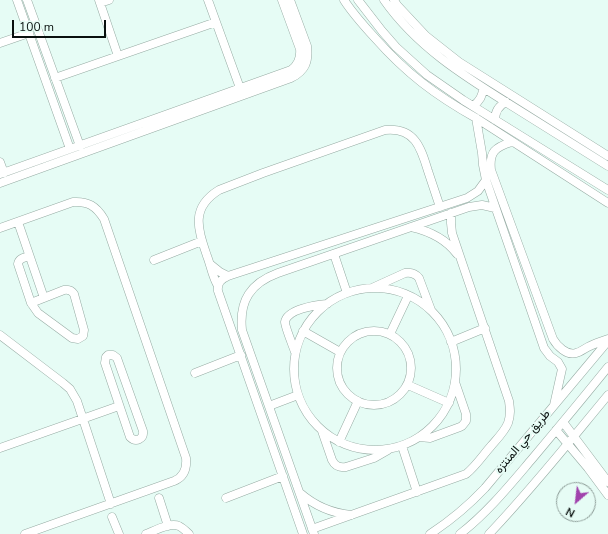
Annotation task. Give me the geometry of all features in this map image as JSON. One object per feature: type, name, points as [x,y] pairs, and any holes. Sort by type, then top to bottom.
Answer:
[{"type":"street","points":[[16,0],[70,149]]},
{"type":"street","points":[[26,0],[80,146]]},
{"type":"street","points":[[109,0],[100,1],[118,56]]},
{"type":"street","points":[[208,0],[240,88]]},
{"type":"street","points":[[0,162],[2,173],[291,70],[296,67],[301,55],[282,0]]},
{"type":"street","points":[[0,183],[291,78],[298,74],[307,62],[308,54],[307,46],[290,0]]},
{"type":"street","points":[[344,0],[360,22],[388,53],[405,69],[437,94],[608,203]]},
{"type":"street","points":[[358,0],[382,32],[411,62],[444,88],[608,190]]},
{"type":"street","points":[[384,0],[390,9],[412,33],[436,55],[483,88],[608,166]]},
{"type":"street","points":[[394,0],[426,36],[459,62],[608,156]]},
{"type":"street","points":[[55,78],[216,22]]},
{"type":"street","points":[[0,43],[28,33]]},
{"type":"street","points":[[405,69],[411,62]]},
{"type":"street","points":[[473,106],[482,97],[483,88]]},
{"type":"street","points":[[495,120],[498,107],[506,102]]},
{"type":"street","points":[[476,118],[482,153],[551,335],[558,346],[570,354],[608,340]]},
{"type":"street","points":[[303,534],[202,242],[198,223],[202,206],[212,194],[219,190],[263,172],[391,129],[408,134],[419,146],[422,151],[440,207]]},
{"type":"street","points":[[566,140],[570,132]]},
{"type":"street","points":[[512,142],[503,144],[492,154],[486,164],[486,180],[544,348],[550,356],[560,364]]},
{"type":"street","points":[[482,153],[492,154]]},
{"type":"street","points":[[218,286],[221,280],[228,276],[467,198],[478,191],[486,180]]},
{"type":"street","points":[[0,228],[73,202],[88,204],[95,207],[100,212],[104,218],[186,458],[186,468],[178,479],[25,534]]},
{"type":"street","points":[[451,213],[451,228],[460,258],[485,328],[508,401],[510,417],[508,424],[479,461],[466,474],[352,515],[313,532],[242,330],[242,312],[246,299],[253,288],[267,277],[451,213],[482,205],[495,208]]},
{"type":"street","points":[[408,217],[411,227]]},
{"type":"street","points":[[18,222],[44,298]]},
{"type":"street","points":[[411,227],[428,232],[443,240],[460,258]]},
{"type":"street","points":[[352,235],[356,246]]},
{"type":"street","points":[[506,240],[515,237]]},
{"type":"street","points":[[154,260],[202,242]]},
{"type":"street","points":[[301,252],[305,264]]},
{"type":"street","points":[[334,254],[347,293]]},
{"type":"street","points":[[29,256],[21,259],[18,264],[31,303],[38,313],[72,338],[78,339],[83,336],[84,330],[73,292],[67,290],[31,303]]},
{"type":"street","points":[[210,264],[228,276]]},
{"type":"street","points":[[263,265],[267,277]]},
{"type":"street","points":[[372,289],[404,273],[413,273],[419,278],[431,312]]},
{"type":"street","points":[[372,289],[384,289],[408,296],[431,312],[443,326],[451,342],[456,369],[455,382],[448,403],[436,422],[419,437],[402,446],[376,450],[351,447],[339,442],[322,431],[307,414],[302,405],[294,380],[295,352],[303,331],[314,316],[336,298],[359,290],[372,289]]},
{"type":"street","points":[[390,334],[408,296]]},
{"type":"street","points":[[527,300],[537,296]]},
{"type":"street","points":[[295,352],[285,321],[287,318],[292,313],[308,307],[327,304]]},
{"type":"street","points":[[451,342],[485,328]]},
{"type":"street","points":[[233,333],[242,330]]},
{"type":"street","points":[[303,331],[340,352]]},
{"type":"street","points":[[379,331],[390,334],[396,337],[404,345],[410,356],[412,368],[408,385],[395,399],[383,404],[370,405],[358,401],[349,395],[339,380],[337,363],[340,352],[347,342],[362,332],[379,331]]},
{"type":"street","points":[[0,335],[67,386],[75,397],[111,504]]},
{"type":"street","name":"طريق حي المنتزه","points":[[430,534],[453,518],[485,488],[608,340]]},
{"type":"street","points":[[550,356],[558,346]]},
{"type":"street","points":[[554,405],[562,372],[560,364],[562,357],[568,353]]},
{"type":"street","points":[[110,354],[117,358],[143,431],[143,436],[140,439],[134,440],[130,437],[119,406],[105,363],[106,357],[110,354]]},
{"type":"street","points":[[195,373],[241,355]]},
{"type":"street","name":"طريق حي المنتزه","points":[[460,534],[477,520],[500,497],[564,422],[608,367]]},
{"type":"street","points":[[252,386],[261,382]]},
{"type":"street","points":[[419,437],[430,438],[460,427],[465,423],[467,417],[455,382]]},
{"type":"street","points":[[408,385],[448,403]]},
{"type":"street","points":[[489,534],[510,512],[575,436],[608,394]]},
{"type":"street","points":[[269,406],[298,395]]},
{"type":"street","points":[[339,442],[358,401]]},
{"type":"street","points":[[0,448],[119,406]]},
{"type":"street","points":[[564,422],[608,482]]},
{"type":"street","points":[[556,430],[608,495]]},
{"type":"street","points":[[322,431],[334,464],[342,468],[374,458],[388,449]]},
{"type":"street","points":[[402,446],[417,492]]},
{"type":"street","points":[[274,451],[284,448]]},
{"type":"street","points":[[226,498],[283,476]]},
{"type":"street","points":[[299,492],[323,508],[337,513],[352,515]]},
{"type":"street","points":[[159,498],[168,526]]},
{"type":"street","points":[[112,517],[119,534]]},
{"type":"street","points":[[146,534],[174,525],[181,527],[189,534]]}]
